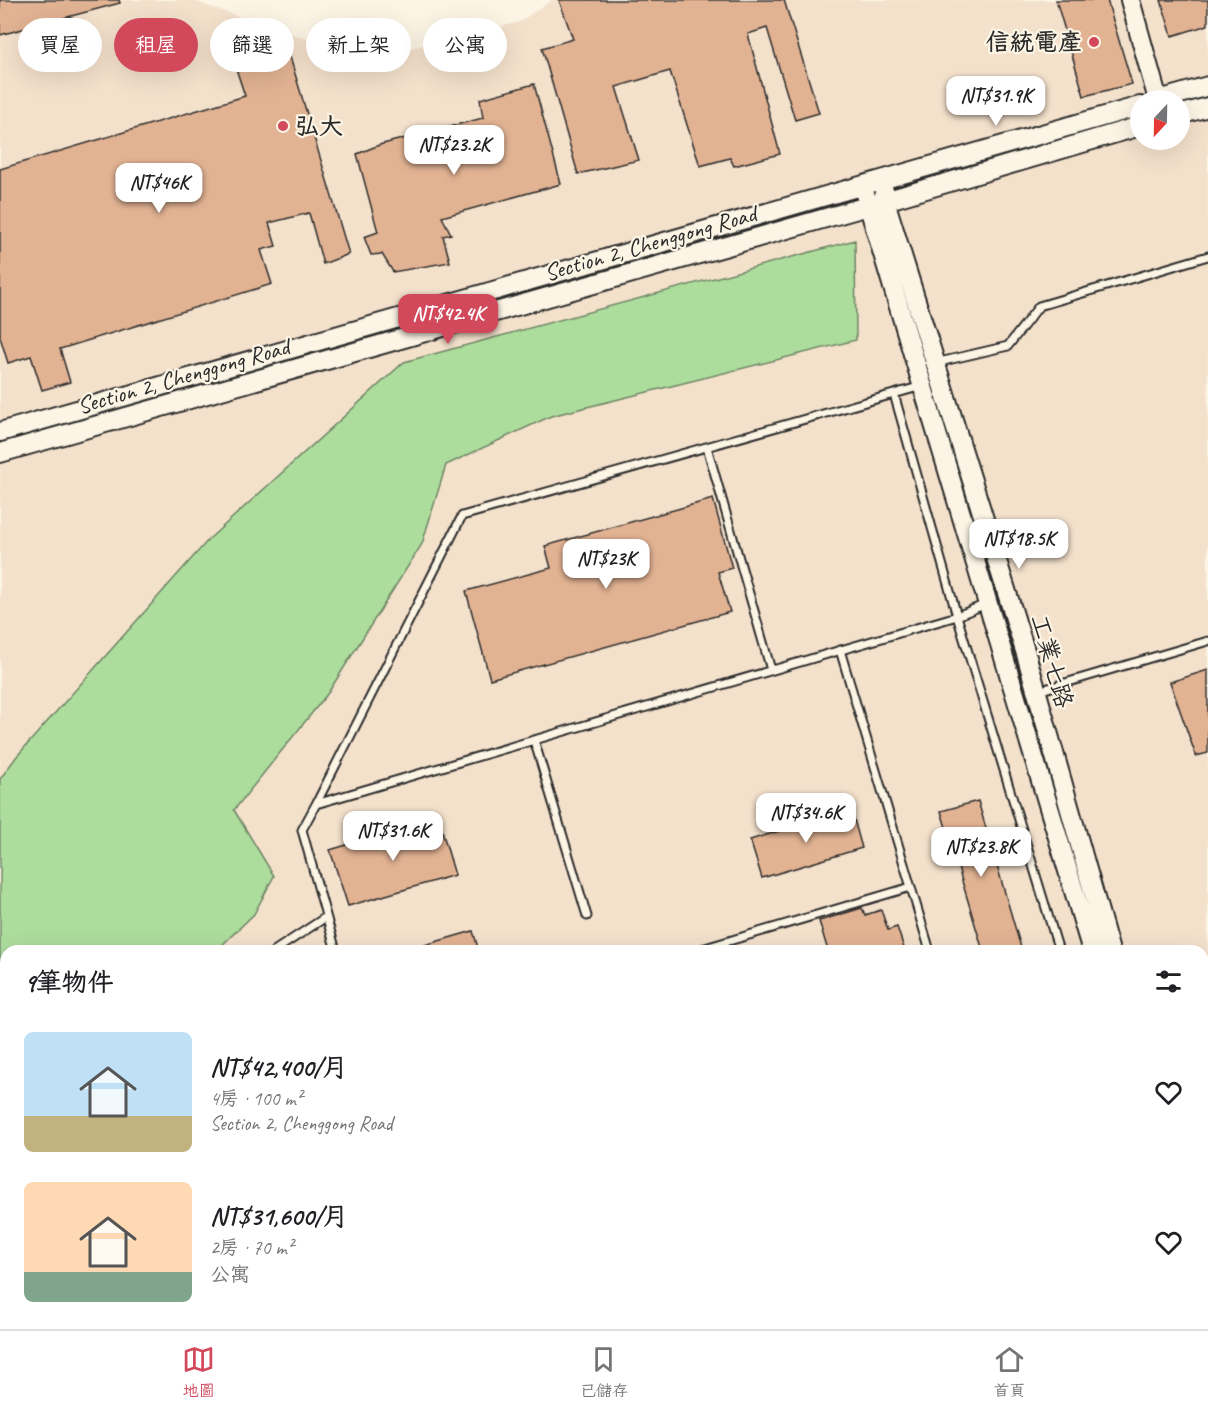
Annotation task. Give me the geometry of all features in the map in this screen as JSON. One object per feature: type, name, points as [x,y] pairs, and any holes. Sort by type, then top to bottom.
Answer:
[{"type":"street","points":[[1130,0],[1155,90]]},
{"type":"street","points":[[1190,91],[1208,86]]},
{"type":"street","points":[[1190,112],[1208,107]]},
{"type":"street","name":"Section 2, Chenggong Road","points":[[0,432],[1130,109]]},
{"type":"street","name":"Section 2, Chenggong Road","points":[[0,453],[877,204],[1130,129]]},
{"type":"street","name":"工業七路","points":[[882,178],[877,204],[922,386],[1090,945]]},
{"type":"street","name":"工業七路","points":[[862,184],[877,204],[936,363],[1036,691],[1108,945]]},
{"type":"lane","points":[[936,363],[1008,346],[1039,306],[1208,256]]},
{"type":"lane","points":[[334,945],[302,830],[462,516],[922,386]]},
{"type":"lane","points":[[894,394],[957,616],[1057,945]]},
{"type":"lane","points":[[708,447],[771,670]]},
{"type":"lane","points":[[316,804],[957,616],[988,604]]},
{"type":"lane","points":[[1036,691],[1208,641]]},
{"type":"lane","points":[[840,650],[928,945]]},
{"type":"lane","points":[[534,740],[587,916]]},
{"type":"lane","points":[[716,945],[911,887]]},
{"type":"lane","points":[[282,945],[326,917]]},
{"type":"shaded area","points":[[0,0],[191,0],[243,18],[210,18],[210,72],[294,72],[294,35],[306,38],[306,72],[411,72],[411,48],[423,45],[423,72],[507,72],[507,25],[519,22],[552,0],[1208,0],[1208,945],[0,945]]},
{"type":"green space","points":[[855,240],[856,340],[551,416],[446,465],[422,544],[328,693],[234,810],[274,876],[254,914],[222,945],[0,945],[0,779],[17,756],[209,539],[404,362]]},
{"type":"building","points":[[0,0],[119,0],[120,3],[64,18],[18,18],[18,30],[0,35]]},
{"type":"building","points":[[559,0],[784,0],[819,113],[795,120],[767,28],[748,34],[780,154],[734,166],[730,158],[700,166],[670,71],[616,87],[639,160],[578,174],[542,48],[573,39]]},
{"type":"building","name":"信統電產","points":[[1056,0],[1107,0],[1132,84],[1084,96]]},
{"type":"building","points":[[1161,0],[1208,0],[1208,25],[1172,36]]},
{"type":"building","points":[[294,70],[349,254],[323,264],[309,213],[269,223],[276,246],[261,250],[272,284],[60,349],[70,382],[42,390],[31,356],[8,363],[0,337],[0,169],[245,96],[237,72]]},
{"type":"building","points":[[534,84],[561,184],[442,217],[451,234],[443,236],[450,262],[393,272],[382,254],[371,255],[364,237],[378,232],[357,154],[379,145],[483,118],[480,99]]},
{"type":"building","points":[[713,499],[732,568],[718,572],[730,612],[490,679],[466,591],[551,568],[545,546]]},
{"type":"building","points":[[1208,670],[1208,753],[1196,756],[1170,682]]},
{"type":"building","points":[[978,801],[1020,945],[981,945],[941,811]]},
{"type":"building","points":[[851,809],[862,848],[762,878],[750,840]]},
{"type":"building","points":[[438,817],[455,875],[348,906],[330,850]]},
{"type":"building","points":[[862,908],[865,915],[881,910],[888,930],[897,927],[903,945],[826,945],[819,921]]},
{"type":"building","points":[[473,931],[477,945],[424,945]]},
{"type":"place","name":"信統電產","points":[[1094,42]]},
{"type":"place","name":"弘大","points":[[283,126]]}]
